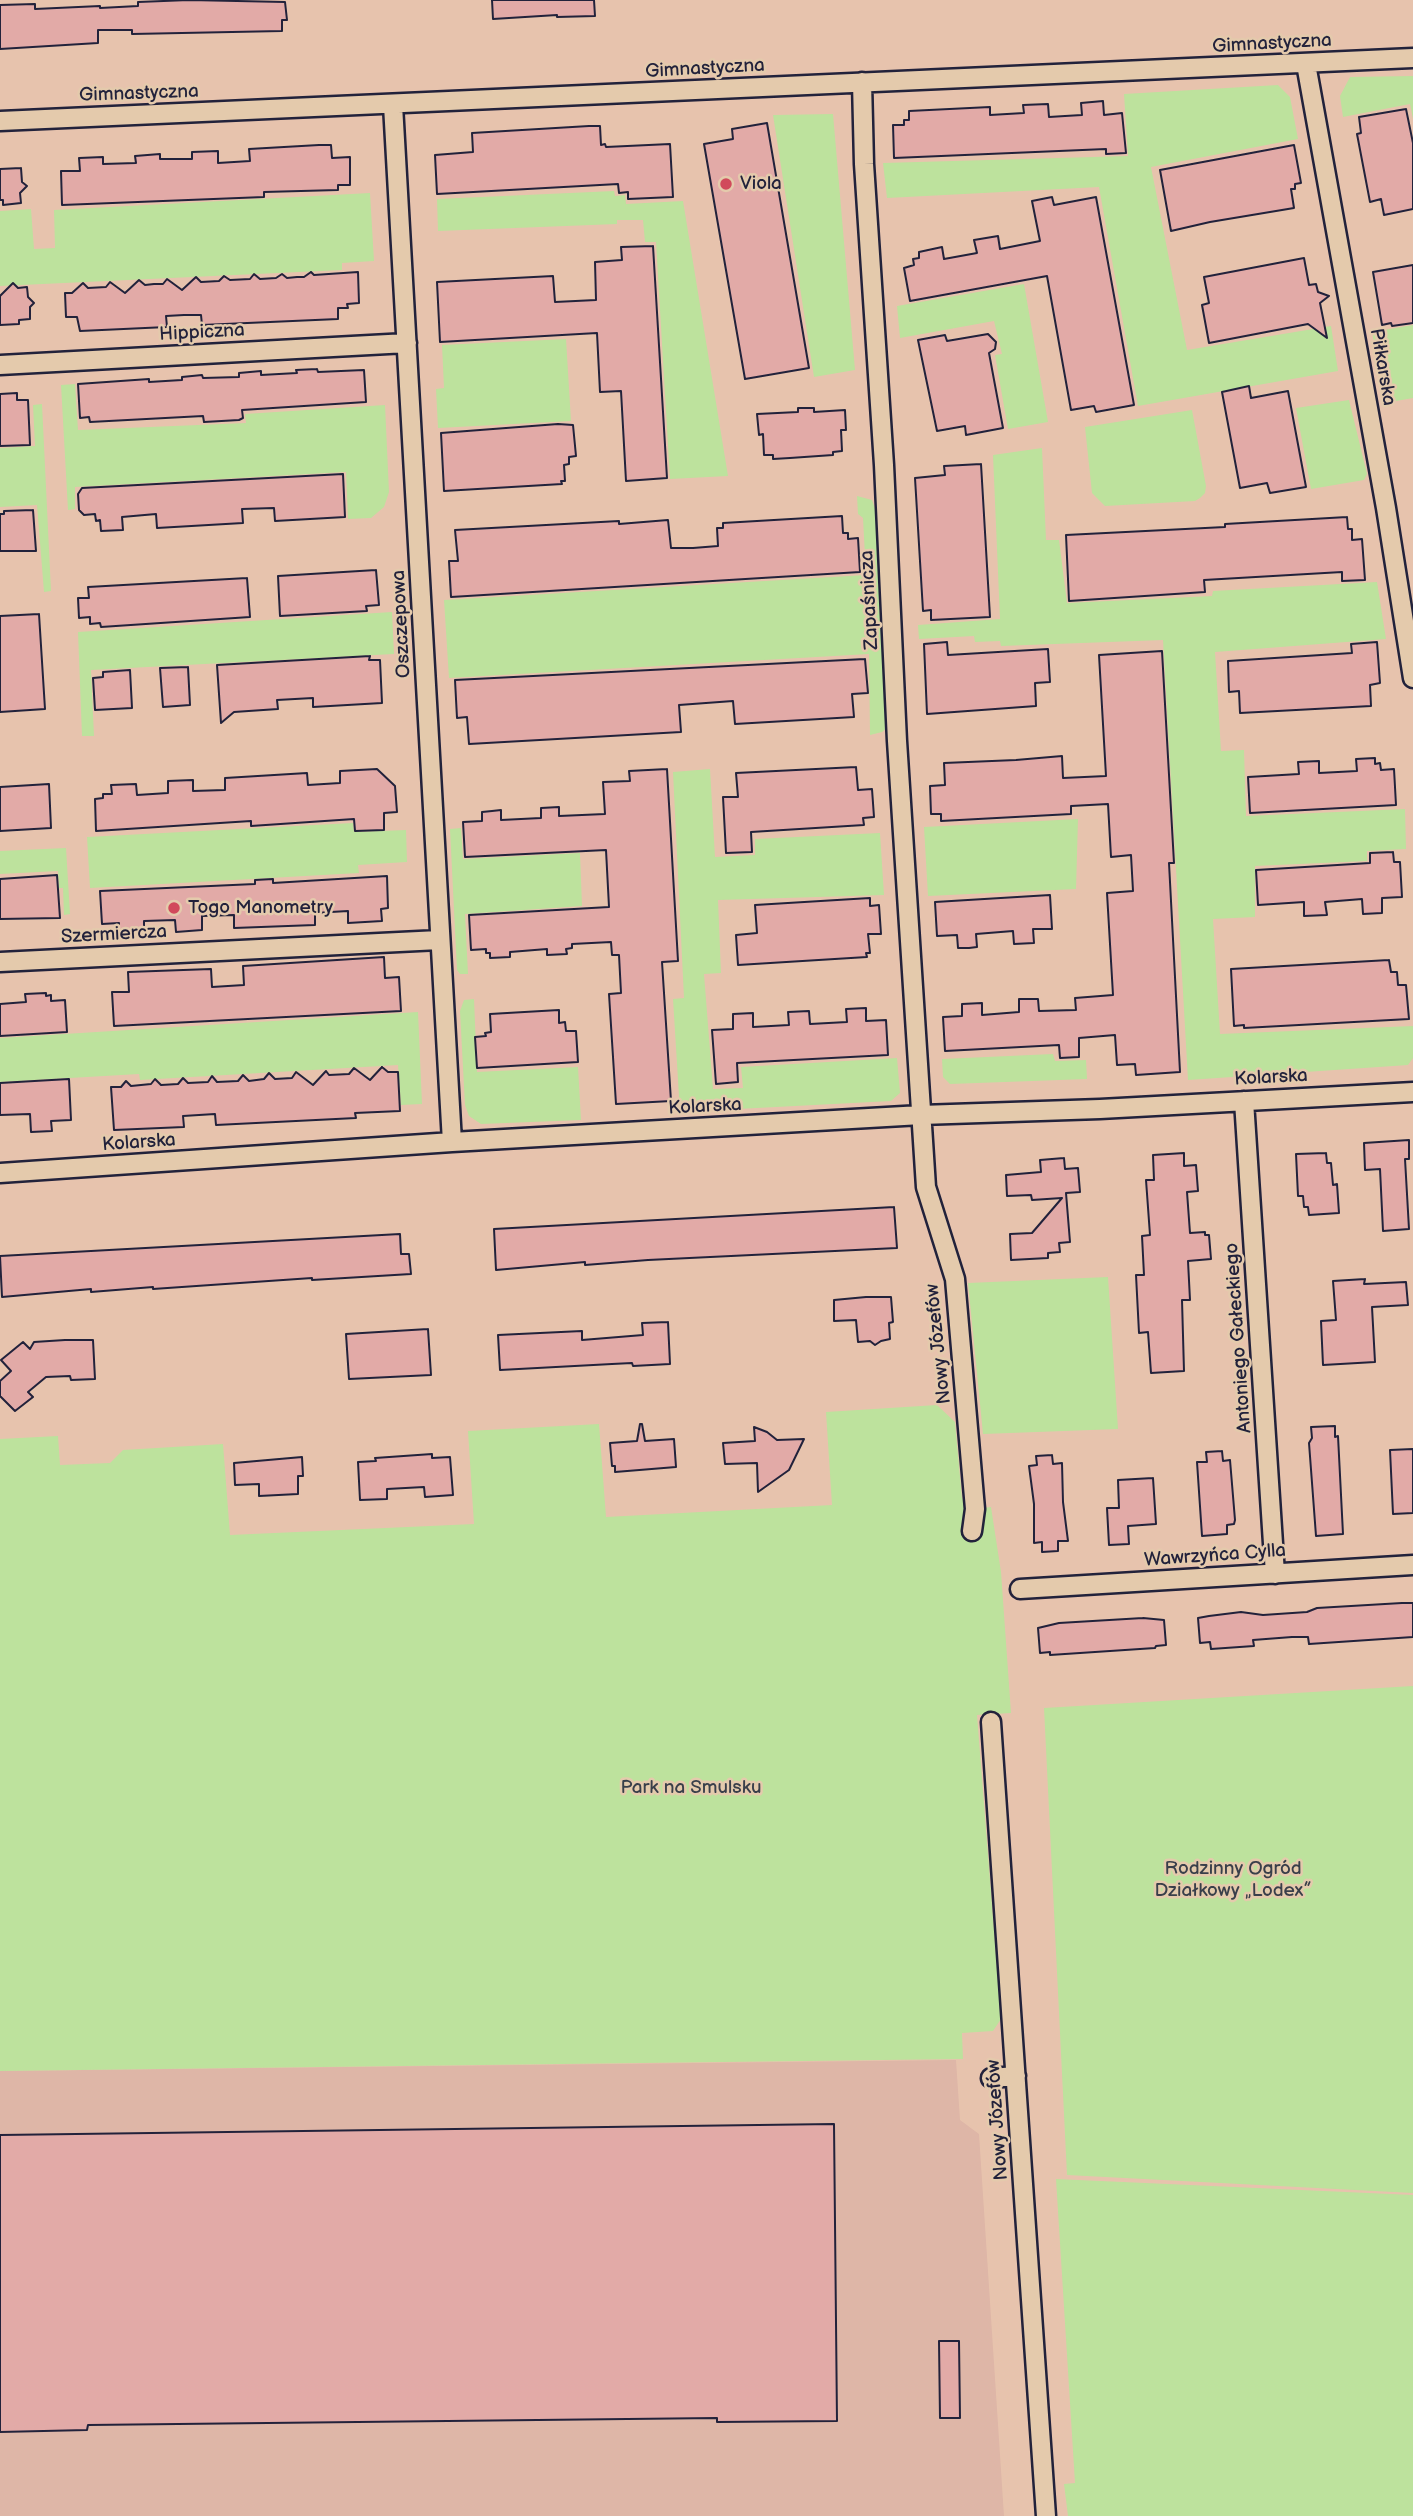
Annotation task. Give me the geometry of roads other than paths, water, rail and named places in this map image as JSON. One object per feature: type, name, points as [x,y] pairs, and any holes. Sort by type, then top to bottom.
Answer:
[{"type":"street","name":"Gimnastyczna","points":[[0,121],[1413,58]]},
{"type":"street","name":"Piłkarska","points":[[1306,64],[1386,508],[1413,678]]},
{"type":"street","name":"Zapaśnicza","points":[[862,82],[897,741],[921,1115]]},
{"type":"street","name":"Oszczepowa","points":[[393,105],[452,1142]]},
{"type":"street","name":"Hippiczna","points":[[0,365],[407,343]]},
{"type":"street","name":"Szermiercza","points":[[0,962],[439,940]]},
{"type":"street","name":"Kolarska","points":[[0,1172],[921,1115],[1100,1109],[1413,1092]]},
{"type":"street","name":"Antoniego Gałeckiego","points":[[1244,1101],[1275,1574]]},
{"type":"street","name":"Nowy Józefów","points":[[921,1115],[926,1187],[955,1279],[975,1509],[972,1531]]},
{"type":"street","name":"Wawrzyńca Cylla","points":[[1020,1590],[1413,1565]]},
{"type":"street","name":"Nowy Józefów","points":[[991,1722],[1046,2516]]},
{"type":"street","points":[[991,2078],[1016,2076]]},
{"type":"place","name":"Viola","points":[[726,184]]},
{"type":"place","name":"Togo Manometry","points":[[174,908]]},
{"type":"park label","name":"Park na Smulsku","points":[[691,1788]]},
{"type":"park label","name":"Rodzinny Ogród Działkowy „Lodex”","points":[[1233,1880]]}]
